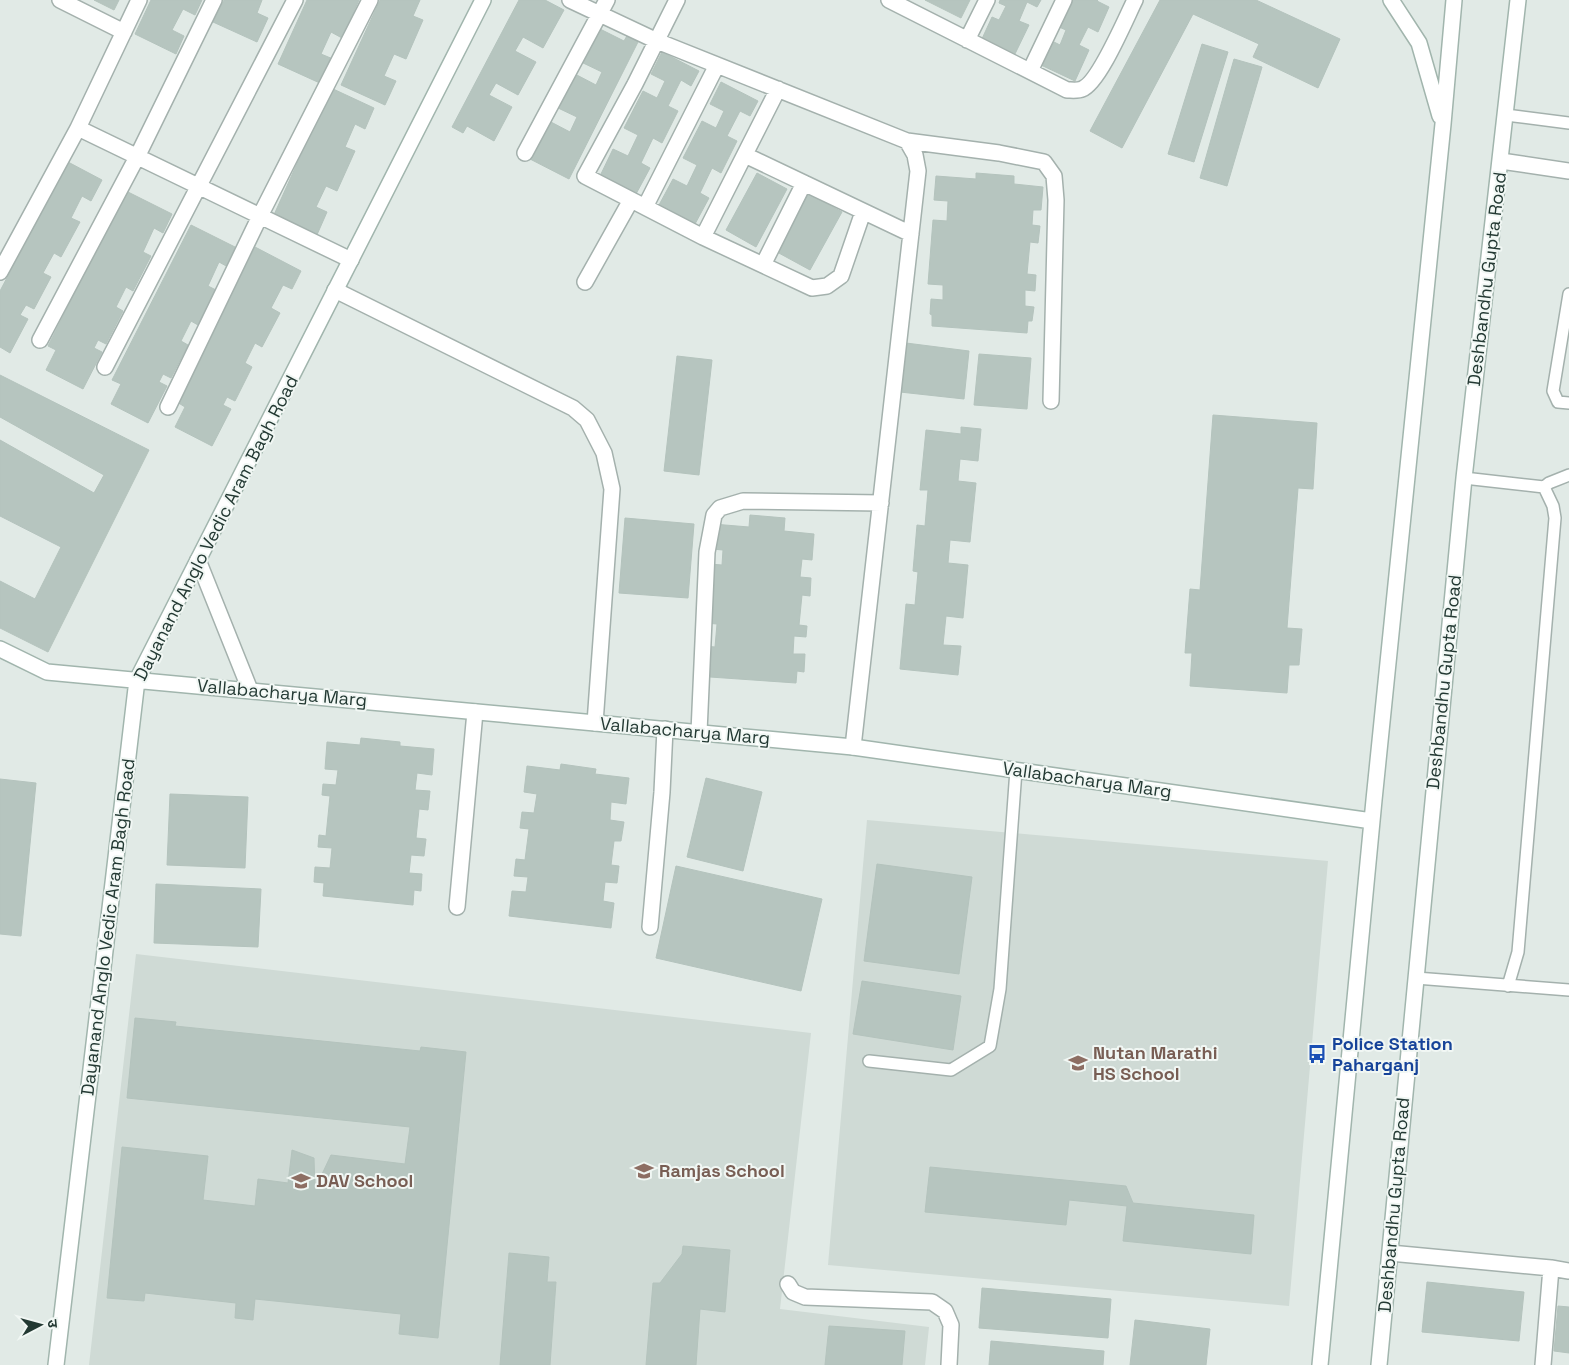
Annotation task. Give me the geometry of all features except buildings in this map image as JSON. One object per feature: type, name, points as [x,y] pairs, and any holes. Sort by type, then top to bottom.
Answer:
[{"type":"street","points":[[60,0],[124,32]]},
{"type":"street","points":[[0,272],[78,128],[140,0]]},
{"type":"street","points":[[40,340],[137,157],[214,0]]},
{"type":"street","points":[[106,368],[295,0]]},
{"type":"street","points":[[168,407],[260,216],[370,0]]},
{"type":"street","name":"Dayanand Anglo Vedic Aram Bagh Road","points":[[56,1365],[137,680],[482,0]]},
{"type":"street","points":[[570,0],[604,7],[657,41],[907,141],[999,153],[1044,162],[1054,176],[1056,200],[1051,401]]},
{"type":"street","points":[[677,0],[585,176],[703,237],[812,288],[827,286],[841,276],[863,212]]},
{"type":"street","points":[[889,0],[908,4],[967,40],[1067,90],[1081,90],[1091,83],[1100,70],[1135,0]]},
{"type":"street","points":[[967,40],[987,0]]},
{"type":"street","points":[[1030,71],[1064,0]]},
{"type":"street","points":[[1391,0],[1419,43],[1443,124]]},
{"type":"street","points":[[1320,1365],[1454,0]]},
{"type":"street","name":"Deshbandhu Gupta Road","points":[[1379,1365],[1464,478],[1518,0]]},
{"type":"street","points":[[525,153],[604,7]]},
{"type":"street","points":[[645,207],[717,65]]},
{"type":"street","points":[[703,237],[778,90]]},
{"type":"street","points":[[78,128],[351,260]]},
{"type":"street","points":[[853,747],[918,171],[915,155],[907,141]]},
{"type":"street","points":[[745,155],[911,234]]},
{"type":"street","points":[[1501,161],[1569,171]]},
{"type":"street","points":[[763,265],[804,183]]},
{"type":"street","points":[[585,282],[631,200]]},
{"type":"street","points":[[335,290],[573,408],[587,420],[604,453],[612,490],[594,723]]},
{"type":"street","points":[[699,732],[707,552],[714,516],[720,508],[743,501],[881,502]]},
{"type":"street","points":[[198,560],[250,690]]},
{"type":"street","name":"Vallabacharya Marg","points":[[0,650],[47,672],[853,747],[1372,821]]},
{"type":"street","points":[[457,907],[475,712]]},
{"type":"street","points":[[650,926],[662,792],[665,729]]},
{"type":"street","points":[[1390,1254],[1569,1271]]},
{"type":"street","points":[[1543,1365],[1551,1268]]},
{"type":"street","points":[[788,1284],[793,1292],[805,1297],[932,1302],[945,1311],[951,1325],[949,1365]]},
{"type":"lane","points":[[1506,115],[1569,123]]},
{"type":"lane","points":[[1569,294],[1553,391],[1558,402],[1569,403]]},
{"type":"lane","points":[[1464,478],[1544,487],[1569,475]]},
{"type":"lane","points":[[1508,986],[1518,952],[1555,518],[1553,506],[1544,487]]},
{"type":"lane","points":[[869,1061],[951,1070],[990,1046],[1000,988],[1016,770]]},
{"type":"lane","points":[[1416,978],[1569,990]]},
{"type":"shaded area","name":"Nutan Marathi HS School","points":[[867,820],[1328,861],[1289,1306],[828,1265]]},
{"type":"shaded area","points":[[136,954],[811,1033],[780,1309],[929,1327],[925,1365],[89,1365]]},
{"type":"place","name":"Police Station Paharganj","points":[[1317,1054]]},
{"type":"place","name":"Nutan Marathi HS School","points":[[1078,1063]]},
{"type":"place","name":"Ramjas School","points":[[644,1171]]},
{"type":"place","name":"DAV School","points":[[301,1181]]}]
